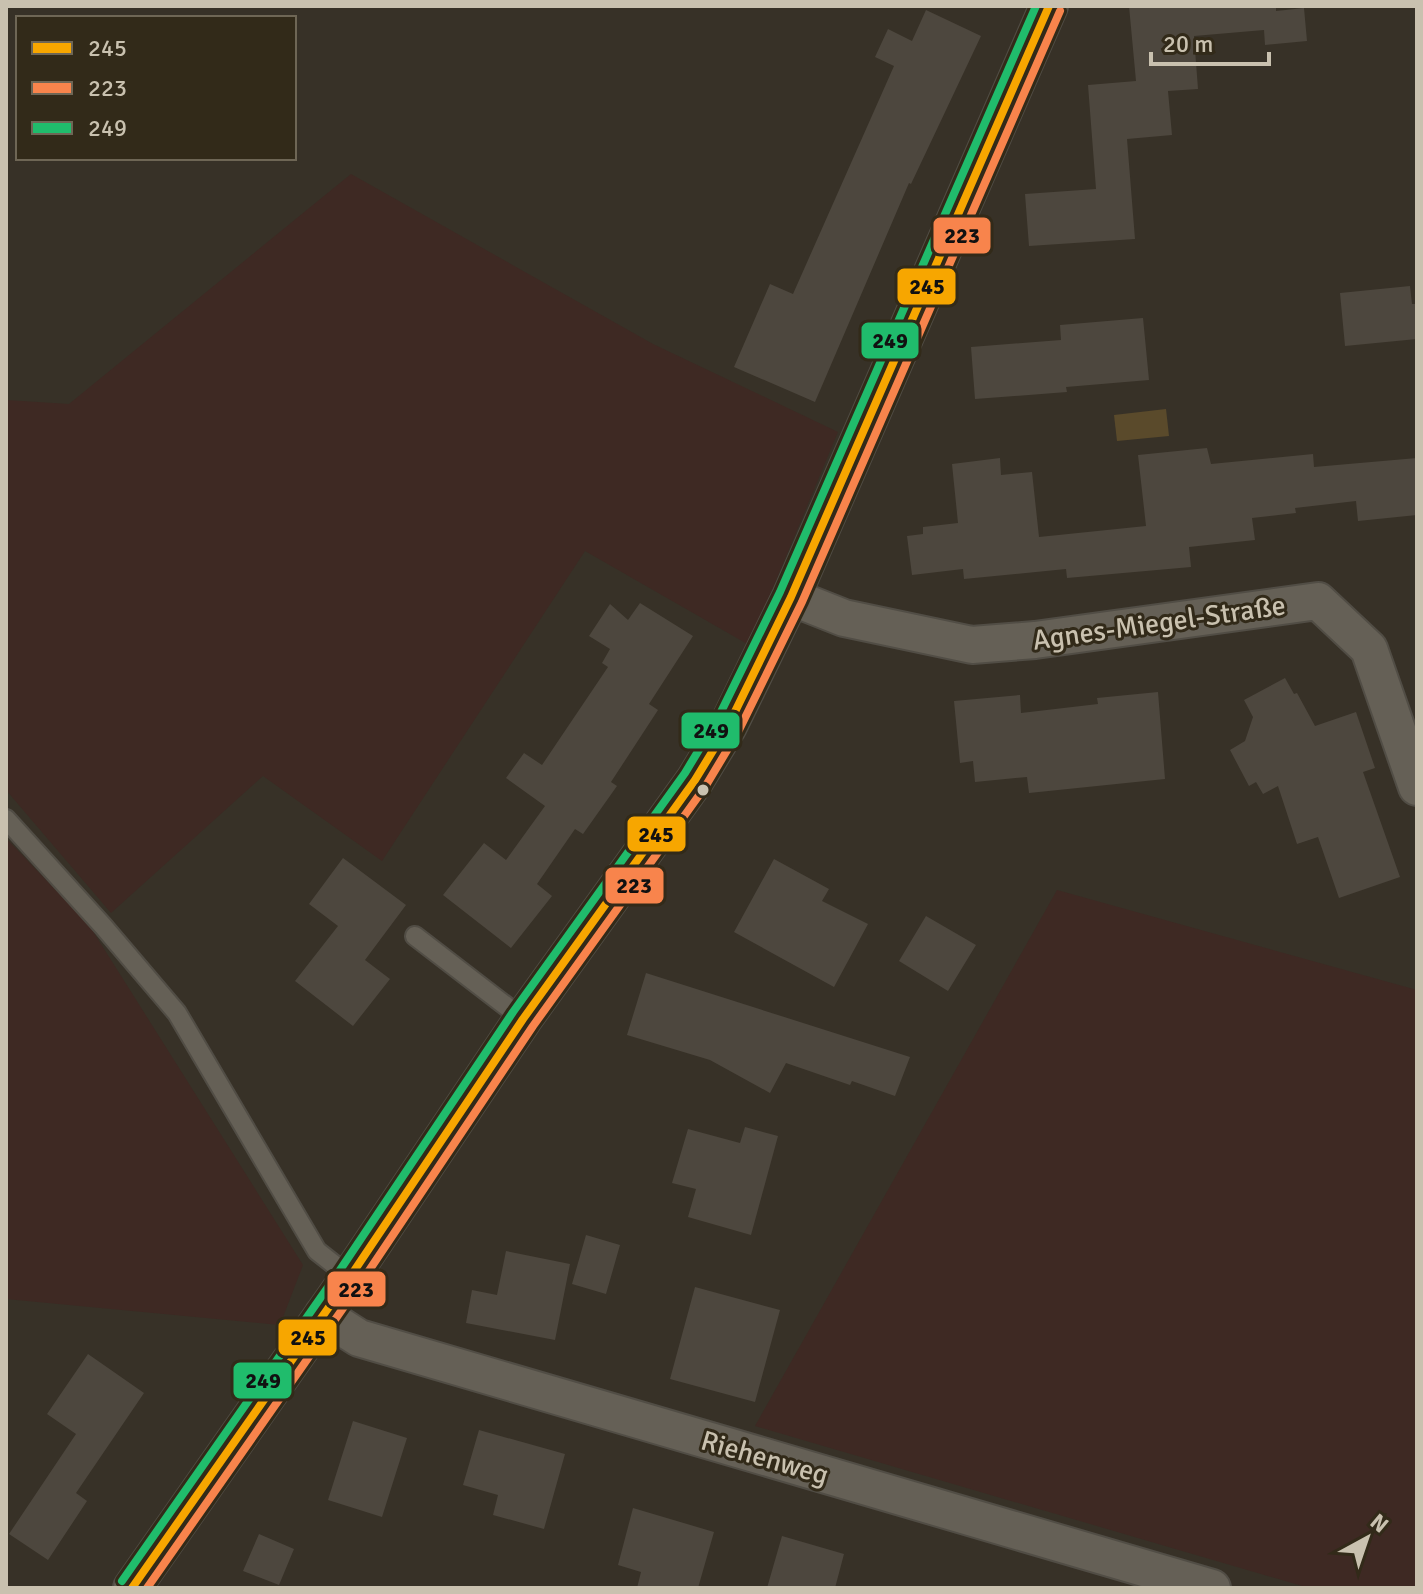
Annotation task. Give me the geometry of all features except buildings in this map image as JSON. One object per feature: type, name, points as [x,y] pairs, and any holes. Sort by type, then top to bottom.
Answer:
[{"type":"street","points":[[132,1588],[350,1277],[523,1019],[695,780],[728,726],[791,597],[1049,6]]},
{"type":"street","name":"Agnes-Miegel-Straße","points":[[791,597],[844,618],[972,645],[1035,640],[1318,601],[1369,649],[1417,787]]},
{"type":"street","name":"Riehenweg","points":[[323,1315],[359,1338],[1212,1588]]},
{"type":"lane","points":[[6,819],[177,1013],[317,1251],[350,1277]]},
{"type":"lane","points":[[415,936],[523,1019]]},
{"type":"shaded area","points":[[351,174],[653,344],[838,432],[749,645],[585,551],[382,861],[263,776],[111,913],[6,790],[6,400],[69,404]]},
{"type":"shaded area","points":[[1166,409],[1169,436],[1117,441],[1114,415]]},
{"type":"shaded area","points":[[6,838],[89,925],[303,1265],[280,1325],[6,1299]]},
{"type":"shaded area","points":[[1057,890],[1417,990],[1417,1588],[1309,1588],[755,1426]]},
{"type":"transit line","name":"249","points":[[122,1581],[340,1270],[513,1012],[685,773],[717,720],[780,592],[1036,6]]},
{"type":"transit line","name":"245","points":[[132,1588],[350,1277],[523,1019],[695,780],[728,726],[791,597],[1049,6]]},
{"type":"transit line","name":"223","points":[[147,1588],[360,1284],[533,1026],[705,787],[738,732],[802,602],[1060,11]]}]
